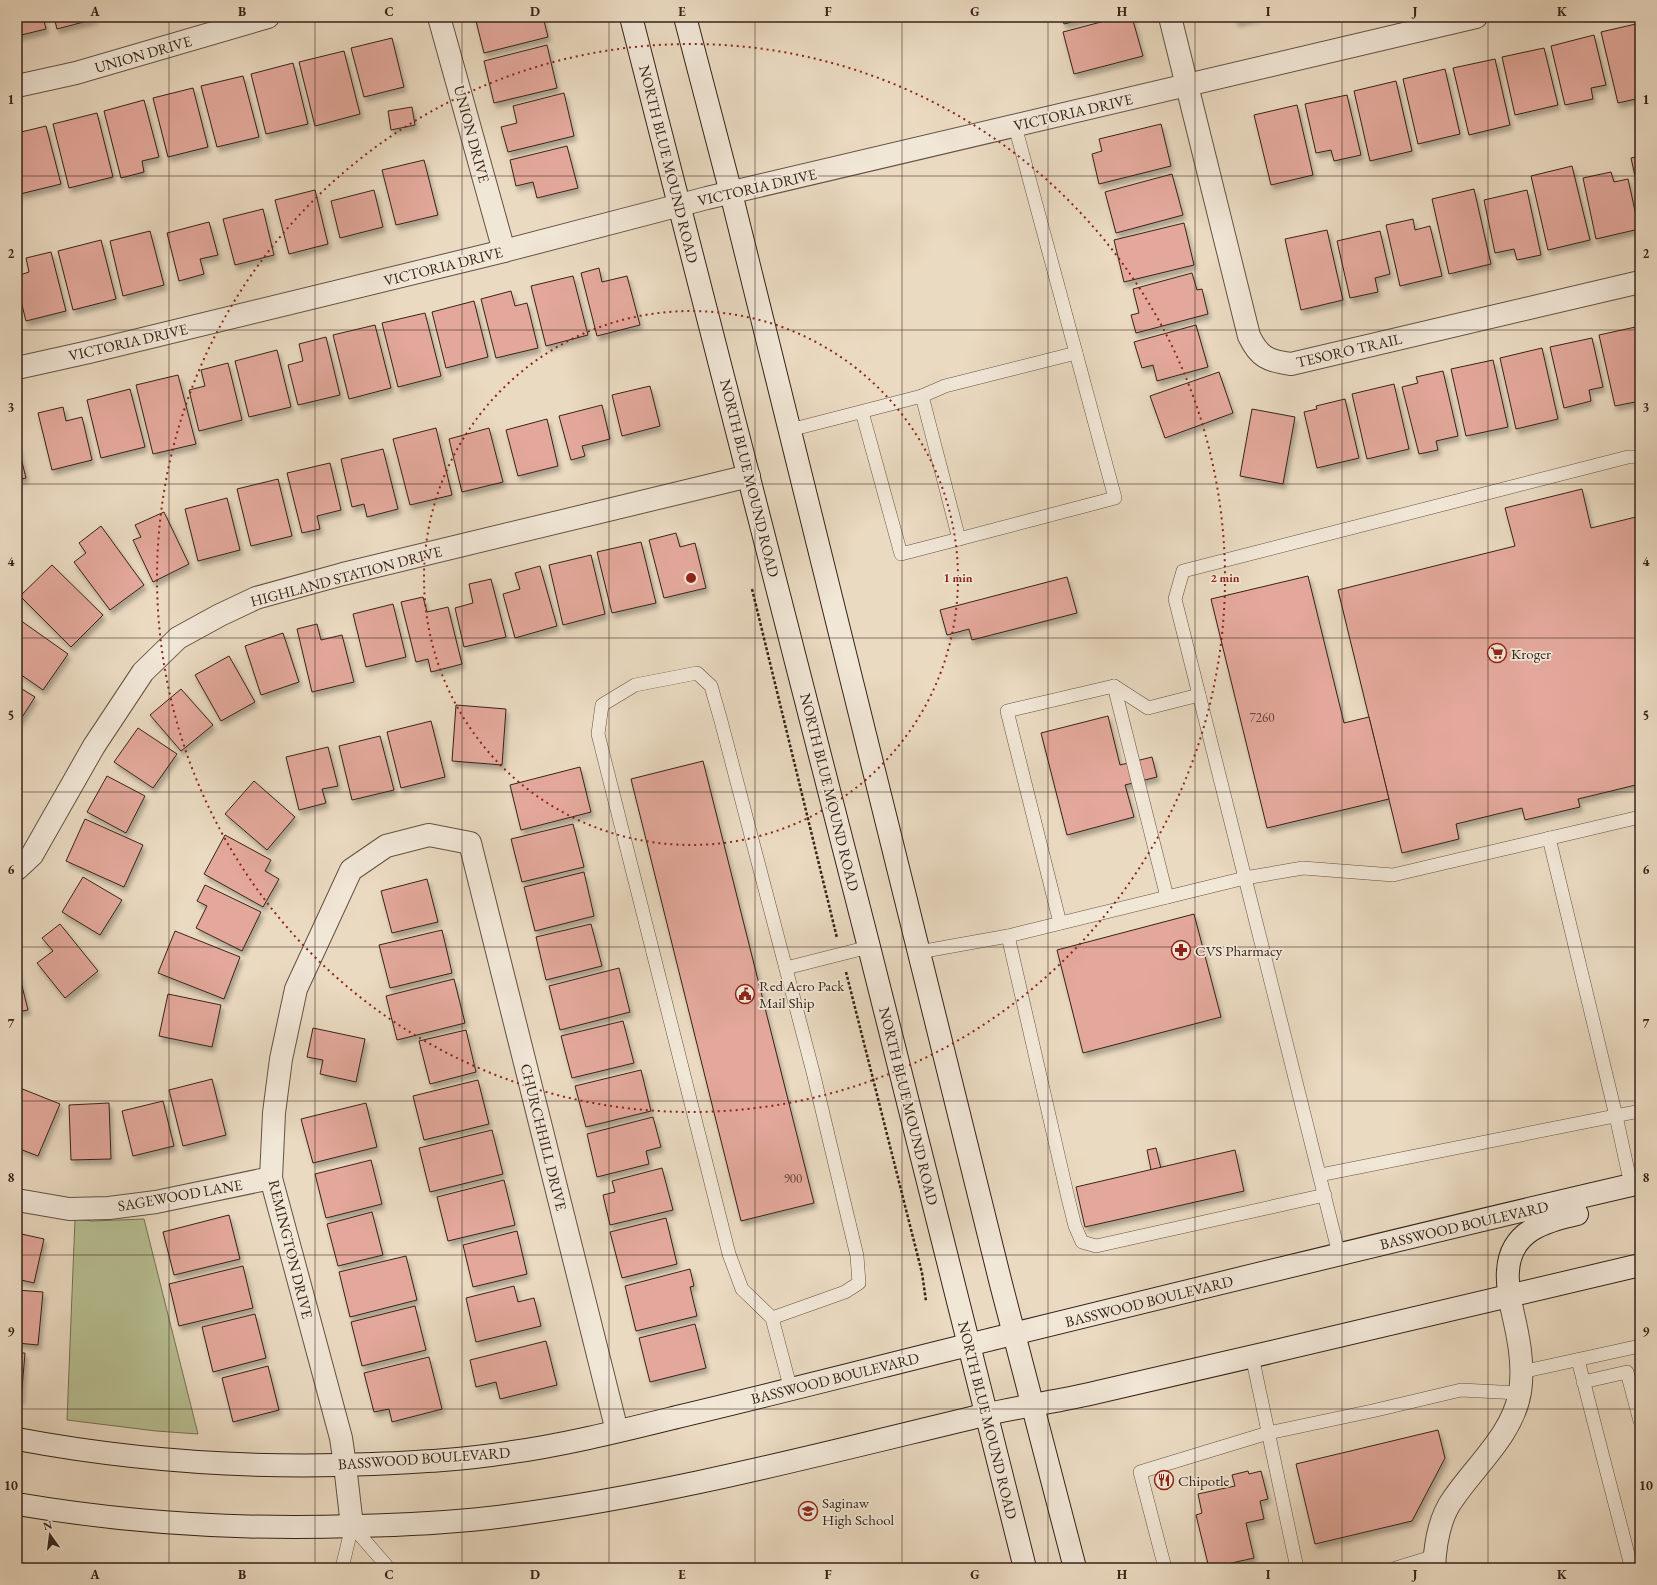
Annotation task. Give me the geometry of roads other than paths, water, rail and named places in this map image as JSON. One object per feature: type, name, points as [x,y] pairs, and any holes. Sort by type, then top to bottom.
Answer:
[{"type":"main road","name":"UNION DRIVE","points":[[17,86],[76,73],[268,17]]},
{"type":"main road","name":"UNION DRIVE","points":[[439,17],[504,251]]},
{"type":"main road","name":"NORTH BLUE MOUND ROAD","points":[[631,17],[869,947],[1025,1568]]},
{"type":"main road","points":[[685,17],[731,193],[1014,1334],[1075,1568]]},
{"type":"main road","name":"TESORO TRAIL","points":[[1170,17],[1249,336],[1255,349],[1265,358],[1276,362],[1291,364],[1640,282]]},
{"type":"main road","name":"VICTORIA DRIVE","points":[[17,368],[89,352],[504,251],[731,193],[1476,17]]},
{"type":"main road","name":"HIGHLAND STATION DRIVE","points":[[17,869],[32,855],[94,746],[143,672],[178,638],[220,615],[256,598],[335,576],[749,476]]},
{"type":"main road","name":"REMINGTON DRIVE","points":[[352,1526],[340,1436],[271,1178],[275,1105],[281,1059],[296,989],[350,870],[386,846],[429,835],[470,843]]},
{"type":"main road","name":"CHURCHHILL DRIVE","points":[[470,843],[617,1431]]},
{"type":"main road","name":"SAGEWOOD LANE","points":[[17,1200],[69,1209],[109,1208],[156,1202],[271,1178]]},
{"type":"main road","name":"BASSWOOD BOULEVARD","points":[[17,1439],[58,1446],[180,1460],[248,1465],[345,1465],[420,1462],[506,1453],[559,1444],[791,1390],[1339,1254],[1636,1184]]},
{"type":"main road","points":[[1435,1562],[1440,1527],[1452,1500],[1505,1430],[1514,1411],[1520,1382],[1520,1356],[1509,1296],[1508,1271],[1514,1250],[1521,1238],[1532,1229],[1550,1220],[1578,1213],[1602,1192]]},
{"type":"main road","points":[[17,1504],[69,1513],[145,1521],[230,1527],[315,1528],[419,1525],[486,1519],[644,1493],[765,1467],[987,1415],[1093,1394],[1640,1265]]},
{"type":"lane","points":[[862,412],[901,554],[1115,498],[1015,126]]},
{"type":"lane","points":[[790,430],[922,396],[945,386],[1076,353]]},
{"type":"lane","points":[[922,396],[959,539]]},
{"type":"lane","points":[[1339,1254],[1175,599],[1184,571],[1628,457],[1640,458]]},
{"type":"lane","points":[[772,1318],[845,1292],[859,1283],[857,1256],[813,1072],[711,686],[696,672],[635,685],[602,705],[598,734],[729,1254],[742,1289],[772,1318],[791,1390]]},
{"type":"lane","points":[[1060,923],[1007,712],[1114,686],[1148,708],[1199,695]]},
{"type":"lane","points":[[1114,686],[1167,897]]},
{"type":"lane","points":[[919,952],[1008,936],[1245,878],[1303,868],[1393,875],[1640,817]]},
{"type":"lane","points":[[1549,838],[1616,1116],[1636,1184]]},
{"type":"lane","points":[[1008,936],[1075,1226],[1082,1242],[1096,1246],[1325,1195]]},
{"type":"lane","points":[[786,968],[869,947]]},
{"type":"lane","points":[[1320,1175],[1640,1111]]},
{"type":"lane","points":[[1165,1568],[1140,1472],[1268,1433],[1461,1390],[1520,1382],[1578,1360],[1640,1346]]},
{"type":"lane","points":[[1252,1356],[1298,1568]]},
{"type":"lane","points":[[1578,1360],[1630,1562],[1635,1568]]},
{"type":"lane","points":[[1583,1382],[1627,1372],[1640,1422]]},
{"type":"lane","points":[[342,1568],[352,1526]]},
{"type":"lane","points":[[352,1526],[387,1568]]},
{"type":"lane","points":[[1396,1568],[1435,1562]]},
{"type":"place","name":"Kroger","points":[[1497,653]]},
{"type":"place","name":"CVS Pharmacy","points":[[1181,950]]},
{"type":"place","name":"Red Aero Pack Mail Ship","points":[[745,994]]},
{"type":"place","name":"Chipotle","points":[[1164,1480]]},
{"type":"place","name":"Saginaw High School","points":[[808,1511]]}]
